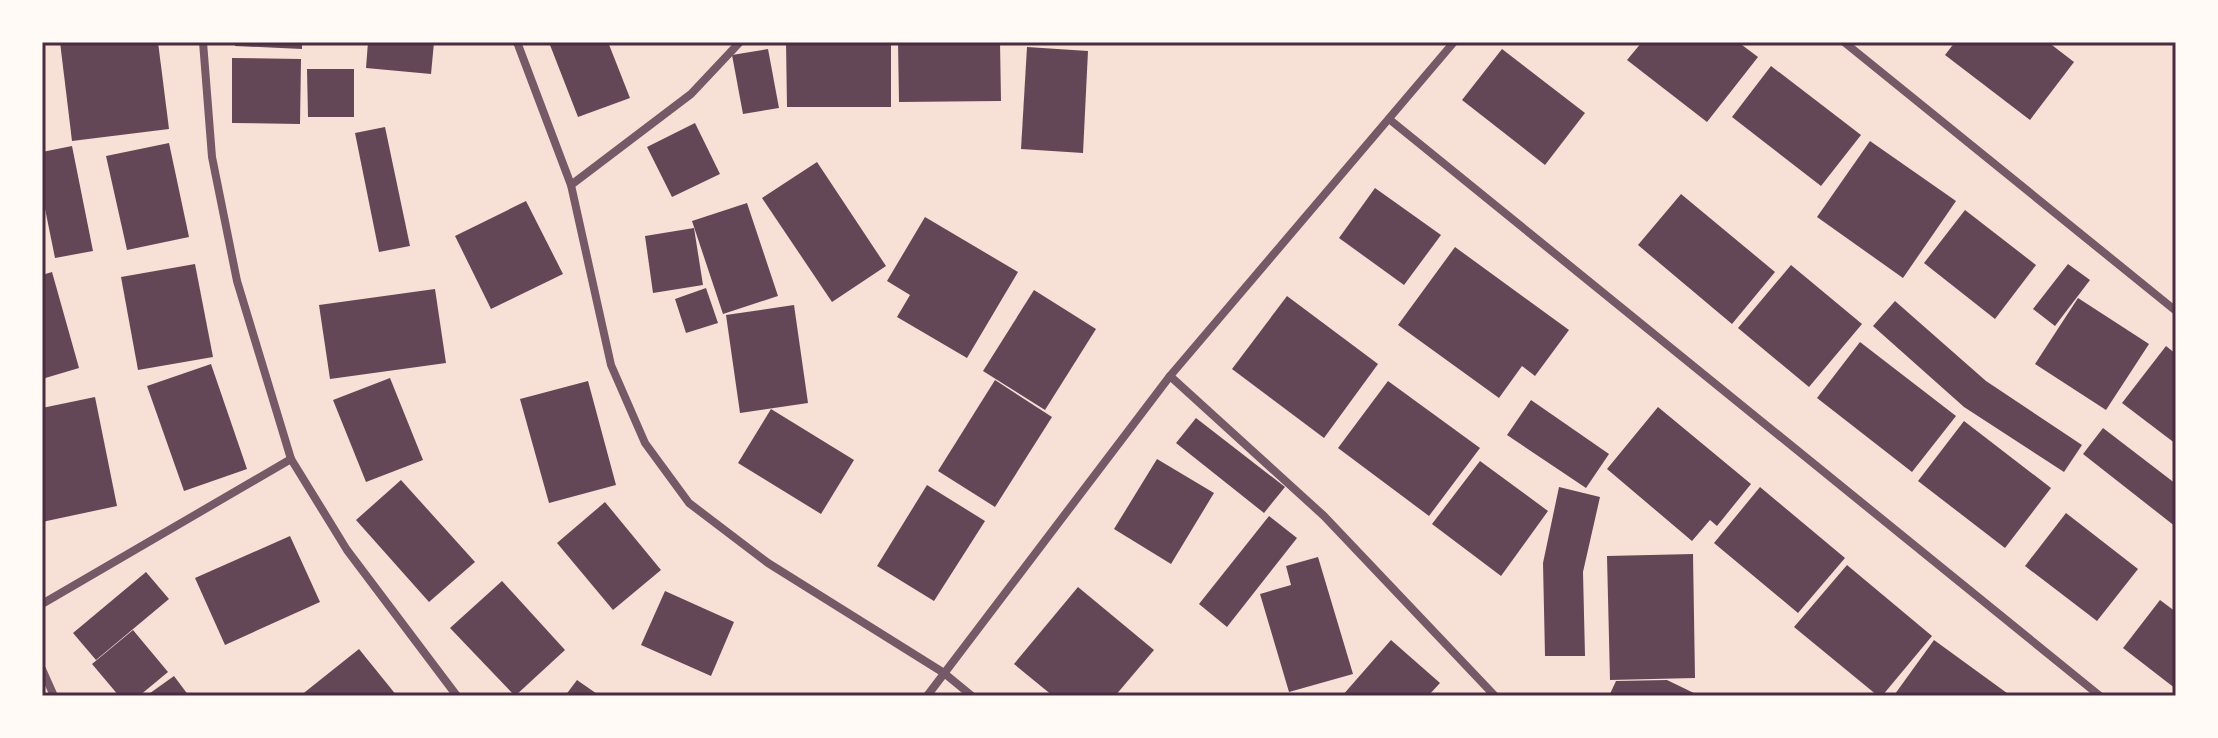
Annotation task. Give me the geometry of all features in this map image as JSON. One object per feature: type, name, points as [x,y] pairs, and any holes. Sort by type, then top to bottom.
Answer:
[{"type":"street","points":[[203,42],[212,157],[237,281],[291,459],[347,550],[457,696]]},
{"type":"street","points":[[517,42],[571,185],[611,365],[645,443],[689,503],[768,563],[944,673],[972,696]]},
{"type":"street","points":[[571,185],[691,94],[740,42]]},
{"type":"street","points":[[927,696],[1170,376],[1454,42]]},
{"type":"street","points":[[1844,42],[2176,311]]},
{"type":"street","points":[[1389,119],[2100,696]]},
{"type":"street","points":[[1170,376],[1324,516],[1495,696]]},
{"type":"street","points":[[42,604],[291,459]]},
{"type":"street","points":[[42,669],[54,696]]},
{"type":"building","points":[[60,42],[158,42],[169,129],[72,141]]},
{"type":"building","points":[[235,42],[302,42],[302,49],[235,46]]},
{"type":"building","points":[[368,42],[434,42],[431,74],[366,68]]},
{"type":"building","points":[[559,42],[608,42],[630,98],[578,117],[550,45]]},
{"type":"building","points":[[786,42],[891,42],[891,107],[787,107]]},
{"type":"building","points":[[898,42],[1000,42],[1001,101],[899,102]]},
{"type":"building","points":[[1642,42],[1738,42],[1758,57],[1707,122],[1627,60]]},
{"type":"building","points":[[1955,42],[2048,42],[2074,62],[2030,120],[1945,55]]},
{"type":"building","points":[[1027,47],[1088,51],[1083,153],[1021,149]]},
{"type":"building","points":[[768,49],[779,108],[743,114],[732,55]]},
{"type":"building","points":[[1502,49],[1585,113],[1545,165],[1462,100]]},
{"type":"building","points":[[232,58],[301,59],[300,124],[232,123]]},
{"type":"building","points":[[1771,66],[1861,135],[1821,186],[1732,117]]},
{"type":"building","points":[[307,69],[354,69],[354,117],[308,117]]},
{"type":"building","points":[[695,123],[720,174],[672,197],[647,147]]},
{"type":"building","points":[[385,127],[410,246],[379,252],[355,133]]},
{"type":"building","points":[[1870,141],[1956,201],[1903,278],[1817,217]]},
{"type":"building","points":[[169,143],[189,237],[127,250],[106,156]]},
{"type":"building","points":[[72,146],[93,251],[55,258],[42,194],[42,152]]},
{"type":"building","points":[[817,162],[886,266],[832,302],[762,198]]},
{"type":"building","points":[[1375,188],[1441,235],[1404,285],[1339,238]]},
{"type":"building","points":[[1681,194],[1775,272],[1732,324],[1638,245]]},
{"type":"building","points":[[526,201],[563,274],[491,309],[455,236]]},
{"type":"building","points":[[747,203],[778,296],[723,314],[692,221]]},
{"type":"building","points":[[1965,210],[2036,265],[1995,319],[1924,263]]},
{"type":"building","points":[[925,217],[1018,272],[967,358],[897,317],[910,295],[887,281]]},
{"type":"building","points":[[694,228],[703,285],[653,293],[645,236]]},
{"type":"building","points":[[1455,247],[1569,330],[1535,376],[1522,366],[1499,398],[1398,325]]},
{"type":"building","points":[[195,264],[213,357],[138,370],[121,277]]},
{"type":"building","points":[[2068,264],[2090,280],[2055,326],[2033,309]]},
{"type":"building","points":[[1791,265],[1862,324],[1809,387],[1738,328]]},
{"type":"building","points":[[52,272],[79,368],[42,379],[42,275]]},
{"type":"building","points":[[706,288],[718,323],[686,333],[675,299]]},
{"type":"building","points":[[435,289],[446,363],[330,379],[319,305]]},
{"type":"building","points":[[1034,290],[1096,329],[1045,410],[983,371]]},
{"type":"building","points":[[1287,296],[1378,364],[1324,438],[1232,369]]},
{"type":"building","points":[[2078,298],[2149,344],[2106,410],[2035,364]]},
{"type":"building","points":[[1895,301],[1986,381],[2082,445],[2064,472],[1964,407],[1873,326]]},
{"type":"building","points":[[794,305],[808,403],[740,413],[726,315]]},
{"type":"building","points":[[1860,342],[1956,416],[1912,472],[1817,398]]},
{"type":"building","points":[[2166,346],[2176,354],[2176,444],[2122,403]]},
{"type":"building","points":[[211,364],[247,469],[184,491],[147,386]]},
{"type":"building","points":[[390,378],[423,460],[366,482],[333,400]]},
{"type":"building","points":[[995,380],[1052,417],[995,507],[938,471]]},
{"type":"building","points":[[588,381],[616,485],[549,503],[520,399]]},
{"type":"building","points":[[1388,381],[1480,448],[1429,516],[1338,448]]},
{"type":"building","points":[[95,397],[117,506],[42,522],[42,408]]},
{"type":"building","points":[[1531,400],[1609,454],[1586,488],[1507,435]]},
{"type":"building","points":[[1658,407],[1751,484],[1717,526],[1710,520],[1692,541],[1607,469]]},
{"type":"building","points":[[771,409],[854,460],[821,514],[738,463]]},
{"type":"building","points":[[1196,418],[1285,487],[1264,513],[1176,443]]},
{"type":"building","points":[[1964,421],[2051,488],[2005,548],[1918,481]]},
{"type":"building","points":[[2103,428],[2176,484],[2176,527],[2083,454]]},
{"type":"building","points":[[1157,459],[1214,493],[1171,564],[1114,529]]},
{"type":"building","points":[[1480,461],[1548,511],[1501,576],[1432,524]]},
{"type":"building","points":[[401,480],[475,562],[429,602],[356,520]]},
{"type":"building","points":[[927,485],[985,521],[934,601],[877,566]]},
{"type":"building","points":[[1559,487],[1600,497],[1583,572],[1585,656],[1545,656],[1543,563]]},
{"type":"building","points":[[1760,487],[1845,558],[1798,613],[1714,543]]},
{"type":"building","points":[[605,502],[661,570],[613,610],[557,543]]},
{"type":"building","points":[[2066,513],[2138,569],[2097,621],[2025,566]]},
{"type":"building","points":[[1269,516],[1297,538],[1227,627],[1199,604]]},
{"type":"building","points":[[290,536],[320,602],[225,645],[195,578]]},
{"type":"building","points":[[1693,554],[1695,678],[1610,680],[1607,556]]},
{"type":"building","points":[[1318,557],[1353,674],[1289,692],[1260,594],[1291,585],[1286,566]]},
{"type":"building","points":[[1847,565],[1932,636],[1882,696],[1878,696],[1794,627]]},
{"type":"building","points":[[146,572],[169,599],[96,660],[73,633]]},
{"type":"building","points":[[502,581],[565,650],[515,696],[450,628]]},
{"type":"building","points":[[1078,587],[1154,650],[1115,696],[1053,696],[1014,664]]},
{"type":"building","points":[[665,591],[734,622],[711,676],[641,645]]},
{"type":"building","points":[[2160,600],[2176,612],[2176,689],[2123,648]]},
{"type":"building","points":[[133,630],[168,672],[139,696],[119,696],[92,664]]},
{"type":"building","points":[[1391,640],[1440,683],[1428,696],[1342,696]]},
{"type":"building","points":[[1934,640],[2011,696],[1897,696],[1895,694]]},
{"type":"building","points":[[359,649],[397,696],[300,696]]},
{"type":"building","points":[[174,676],[189,696],[146,696]]},
{"type":"building","points":[[577,680],[600,696],[565,696]]},
{"type":"building","points":[[1667,680],[1700,696],[1609,696],[1616,681]]}]
